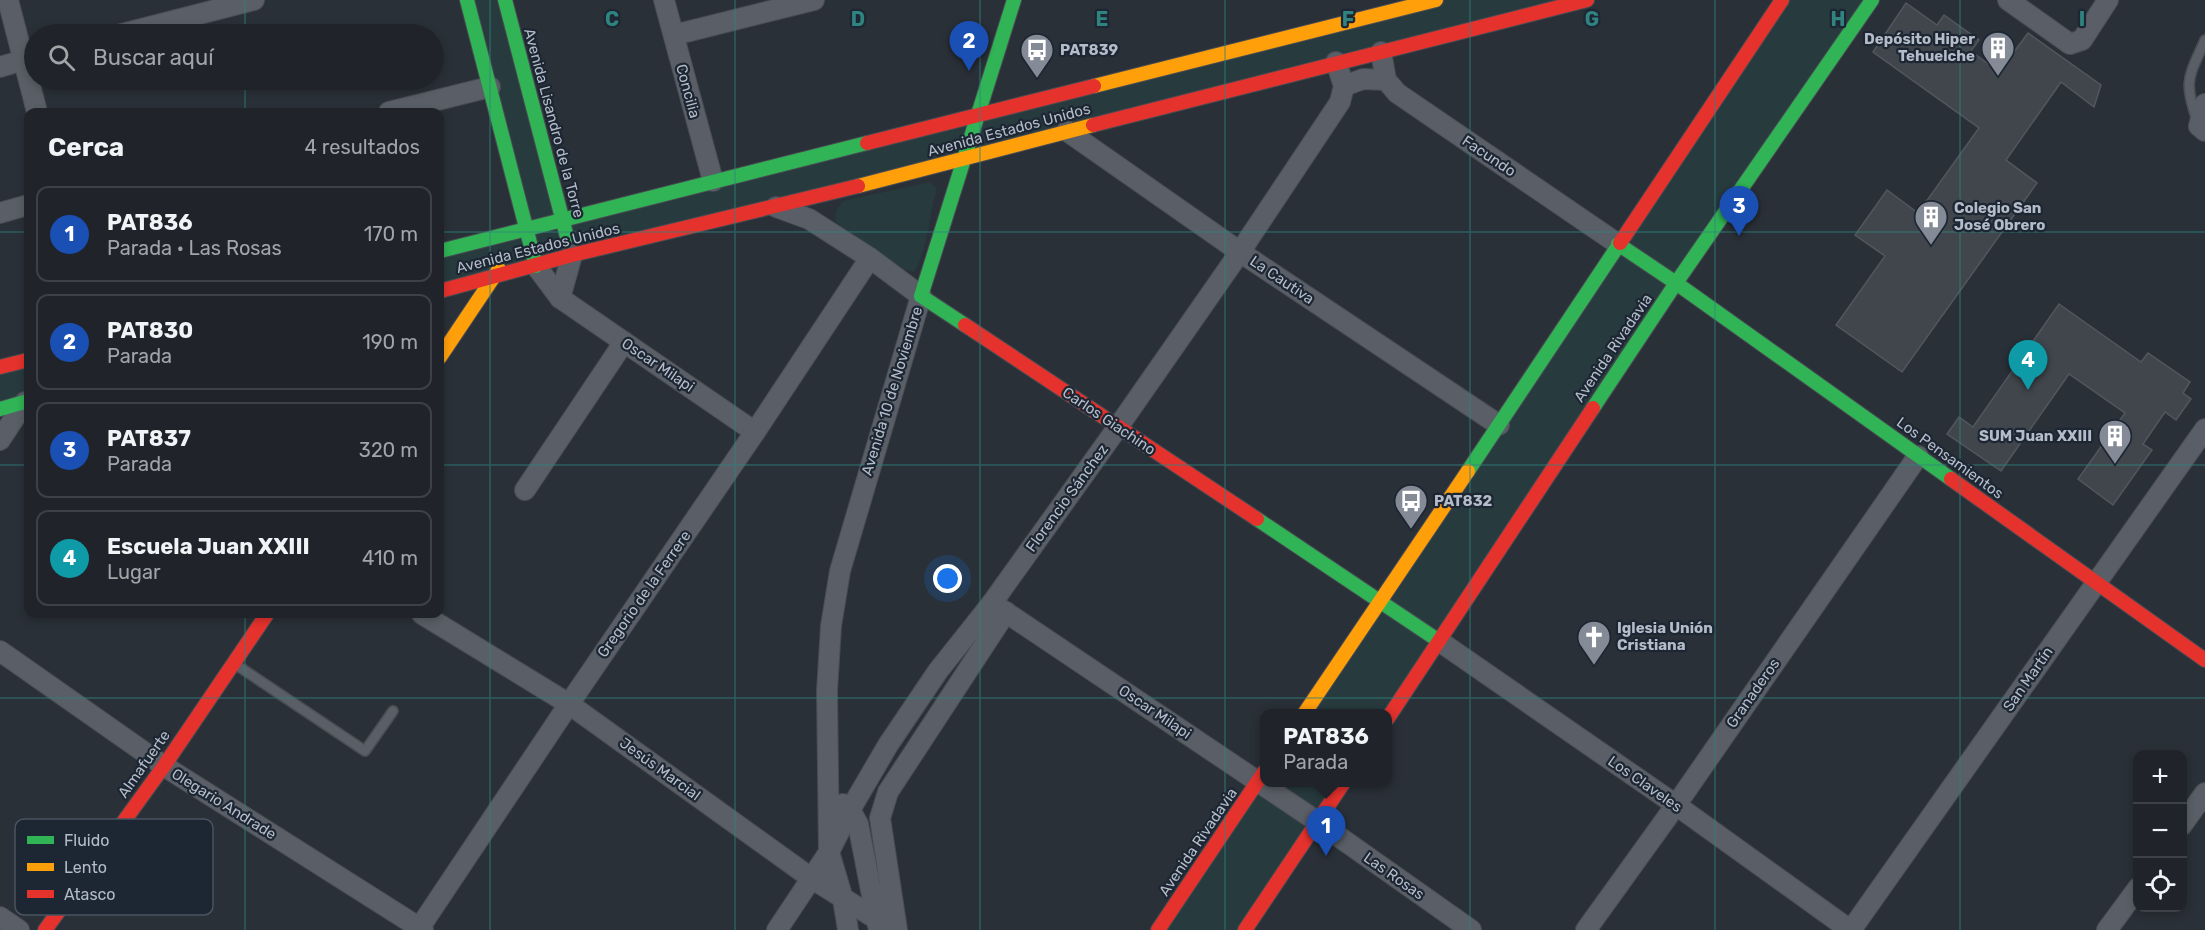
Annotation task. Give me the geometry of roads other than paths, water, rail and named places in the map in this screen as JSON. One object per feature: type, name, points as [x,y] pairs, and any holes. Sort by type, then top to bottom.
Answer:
[{"type":"main road","points":[[467,0],[536,266]]},
{"type":"main road","name":"Avenida Lisandro de la Torre","points":[[505,0],[572,255]]},
{"type":"main road","name":"Avenida 10 de Noviembre","points":[[921,296],[1014,0]]},
{"type":"main road","name":"Avenida Estados Unidos","points":[[444,250],[1436,0]]},
{"type":"main road","name":"Avenida Estados Unidos","points":[[444,290],[572,255],[965,160],[1067,131],[1587,0]]},
{"type":"main road","points":[[1307,709],[1782,0]]},
{"type":"main road","name":"Avenida Rivadavia","points":[[1392,712],[1676,283],[1872,0]]},
{"type":"main road","points":[[1371,16],[1381,52]]},
{"type":"main road","points":[[1325,28],[1336,62]]},
{"type":"main road","points":[[444,351],[527,228]]},
{"type":"main road","name":"Los Pensamientos","points":[[1618,244],[2205,660]]},
{"type":"main road","name":"Carlos Giachino","points":[[921,296],[1439,641]]},
{"type":"main road","points":[[0,367],[24,361]]},
{"type":"main road","points":[[0,409],[24,404]]},
{"type":"main road","name":"Almafuerte","points":[[126,819],[264,618]]},
{"type":"main road","name":"Avenida Rivadavia","points":[[1158,930],[1260,778]]},
{"type":"main road","points":[[1245,930],[1341,787]]},
{"type":"main road","name":"Almafuerte","points":[[45,930],[56,915]]},
{"type":"street","points":[[8,0],[24,45]]},
{"type":"street","points":[[161,24],[254,0]]},
{"type":"street","name":"Concilia","points":[[664,0],[713,181]]},
{"type":"street","points":[[674,35],[814,0]]},
{"type":"street","points":[[2008,0],[2070,44],[2082,40],[2108,0]]},
{"type":"street","points":[[1336,62],[1344,86],[1363,79],[1386,80],[1381,52]]},
{"type":"street","points":[[0,66],[24,60]]},
{"type":"street","name":"Facundo","points":[[1386,80],[1397,93],[1618,244]]},
{"type":"street","name":"Florencio Sánchez","points":[[777,930],[829,852],[850,810],[888,745],[938,671],[999,607],[1118,427],[1240,252],[1340,102],[1344,86]]},
{"type":"street","points":[[405,108],[490,87]]},
{"type":"street","points":[[34,90],[36,108]]},
{"type":"street","points":[[2202,128],[2205,104]]},
{"type":"street","name":"La Cautiva","points":[[1067,131],[1240,252],[1499,425]]},
{"type":"street","points":[[0,213],[24,206]]},
{"type":"street","name":"Carlos Giachino","points":[[776,207],[809,219],[870,258],[921,296]]},
{"type":"street","points":[[560,298],[572,255]]},
{"type":"street","name":"Gregorio de la Ferrere","points":[[420,929],[568,704],[755,432],[870,258]]},
{"type":"street","name":"Oscar Milapi","points":[[536,266],[560,298],[755,432]]},
{"type":"street","name":"Avenida 10 de Noviembre","points":[[848,930],[843,899],[829,852],[827,691],[831,626],[840,571],[921,296]]},
{"type":"street","points":[[525,490],[624,342]]},
{"type":"street","points":[[0,440],[24,407]]},
{"type":"street","name":"San Martín","points":[[1851,930],[2205,429]]},
{"type":"street","name":"Granaderos","points":[[1587,930],[1918,456]]},
{"type":"street","points":[[895,930],[880,818],[882,807],[888,792],[999,607]]},
{"type":"street","name":"Oscar Milapi","points":[[999,607],[1260,776]]},
{"type":"street","name":"Jesús Marcial","points":[[428,618],[568,704],[877,924],[895,930]]},
{"type":"street","name":"Los Claveles","points":[[1439,641],[1676,805],[1851,930]]},
{"type":"street","name":"Olegario Andrade","points":[[0,651],[164,766],[420,929]]},
{"type":"street","name":"Oscar Milapi","points":[[1274,787],[1318,822]]},
{"type":"street","points":[[830,792],[850,810],[858,824],[877,924]]},
{"type":"street","points":[[2187,818],[2205,794]]},
{"type":"street","name":"Las Rosas","points":[[1318,822],[1471,930]]},
{"type":"street","points":[[2107,930],[2133,895]]},
{"type":"street","points":[[0,917],[19,930]]},
{"type":"lane","points":[[2202,128],[2189,96],[2188,82],[2205,40]]},
{"type":"lane","points":[[233,663],[365,751],[393,711]]},
{"type":"place","name":"PAT830","points":[[969,71]]},
{"type":"place","name":"Depósito Hiper Tehuelche","points":[[1998,77]]},
{"type":"place","name":"PAT839","points":[[1037,79]]},
{"type":"place","name":"PAT837","points":[[1739,236]]},
{"type":"place","name":"Colegio San José Obrero","points":[[1931,246]]},
{"type":"place","name":"Escuela Juan XXIII","points":[[2028,390]]},
{"type":"place","name":"SUM Juan XXIII","points":[[2115,465]]},
{"type":"place","name":"PAT832","points":[[1411,530]]},
{"type":"place","name":"Iglesia Unión Cristiana","points":[[1594,666]]},
{"type":"place","name":"PAT836","points":[[1326,856]]}]
